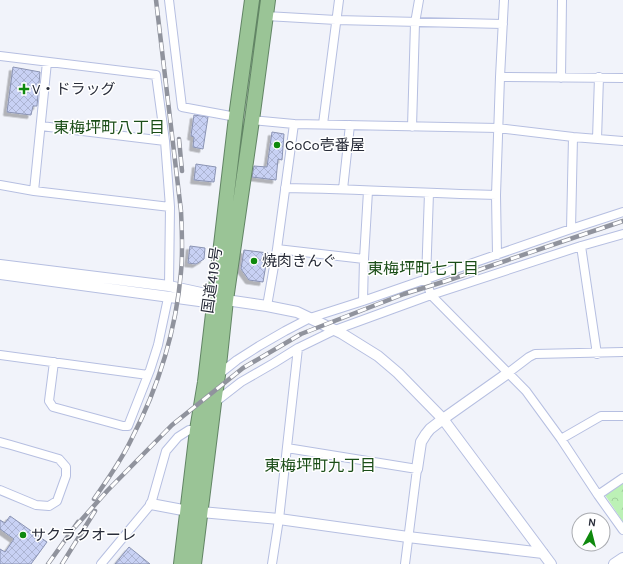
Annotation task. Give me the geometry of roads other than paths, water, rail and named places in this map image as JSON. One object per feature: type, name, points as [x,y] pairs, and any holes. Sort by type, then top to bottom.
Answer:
[{"type":"highway","name":"国道419号","points":[[181,564],[195,512],[218,375],[219,300],[236,117],[252,0]]},
{"type":"highway","name":"国道419号","points":[[194,564],[197,430],[252,120],[268,0]]},
{"type":"street","points":[[169,0],[182,107],[236,117]]},
{"type":"street","points":[[323,124],[339,0]]},
{"type":"street","points":[[412,127],[415,23],[419,0]]},
{"type":"street","points":[[497,255],[496,195],[504,0]]},
{"type":"street","points":[[561,78],[562,0]]},
{"type":"street","points":[[266,16],[415,23],[503,24]]},
{"type":"street","points":[[0,56],[156,75],[165,141],[170,207],[169,286]]},
{"type":"street","points":[[34,191],[47,62]]},
{"type":"street","points":[[500,77],[623,78]]},
{"type":"street","points":[[597,139],[600,77]]},
{"type":"street","points":[[252,120],[294,124],[498,128],[623,141]]},
{"type":"street","points":[[267,306],[277,249],[294,124]]},
{"type":"street","points":[[344,189],[350,125]]},
{"type":"street","points":[[41,126],[165,141]]},
{"type":"street","points":[[571,229],[573,137]]},
{"type":"street","points":[[0,186],[170,207]]},
{"type":"street","points":[[285,188],[496,195]]},
{"type":"street","points":[[363,301],[368,191]]},
{"type":"street","points":[[429,193],[426,280],[431,295],[526,391],[561,439],[623,530]]},
{"type":"street","points":[[218,375],[236,360],[310,318],[426,280],[623,212]]},
{"type":"street","points":[[214,403],[241,382],[298,348],[335,330],[431,295],[581,246],[623,234]]},
{"type":"street","points":[[581,246],[597,354]]},
{"type":"street","points":[[277,249],[364,259]]},
{"type":"street","points":[[0,265],[169,286],[219,300]]},
{"type":"street","points":[[0,274],[168,298],[219,300],[267,306],[297,312],[335,330],[378,356],[398,373],[443,419],[551,564]]},
{"type":"street","points":[[54,362],[49,401],[53,407],[123,426],[128,426],[158,345],[168,298]]},
{"type":"street","points":[[272,564],[279,519],[298,348]]},
{"type":"street","points":[[405,564],[421,442],[430,429],[535,354],[597,354],[623,352]]},
{"type":"street","points":[[0,355],[148,375]]},
{"type":"street","points":[[561,439],[602,416],[623,416]]},
{"type":"street","points":[[101,564],[151,504],[166,451],[178,437],[189,430],[197,430]]},
{"type":"street","points":[[0,442],[59,459],[66,467],[66,476],[57,501],[49,506],[36,505],[0,490]]},
{"type":"street","points":[[287,448],[417,469]]},
{"type":"street","points":[[598,495],[623,478]]},
{"type":"street","points":[[151,504],[195,512],[279,519],[408,537],[543,553]]},
{"type":"street","points":[[614,564],[623,558]]},
{"type":"railway","points":[[94,499],[127,448],[150,400],[164,359],[179,294],[182,257],[181,211],[156,0]]},
{"type":"railway","points":[[179,139],[182,171]]},
{"type":"railway","points":[[75,527],[108,490],[172,425],[243,368],[301,334],[404,294],[623,221]]},
{"type":"railway","points":[[62,564],[95,511]]},
{"type":"railway","points":[[48,564],[78,522]]},
{"type":"place","name":"V・ドラッグ","points":[[24,89]]},
{"type":"place","name":"CoCo壱番屋","points":[[277,145]]},
{"type":"place","name":"焼肉きんぐ","points":[[254,261]]},
{"type":"place","name":"サクラクオーレ","points":[[23,535]]},
{"type":"district","name":"東梅坪町八丁目","points":[[109,127]]},
{"type":"district","name":"東梅坪町七丁目","points":[[423,268]]},
{"type":"district","name":"東梅坪町九丁目","points":[[320,465]]}]
